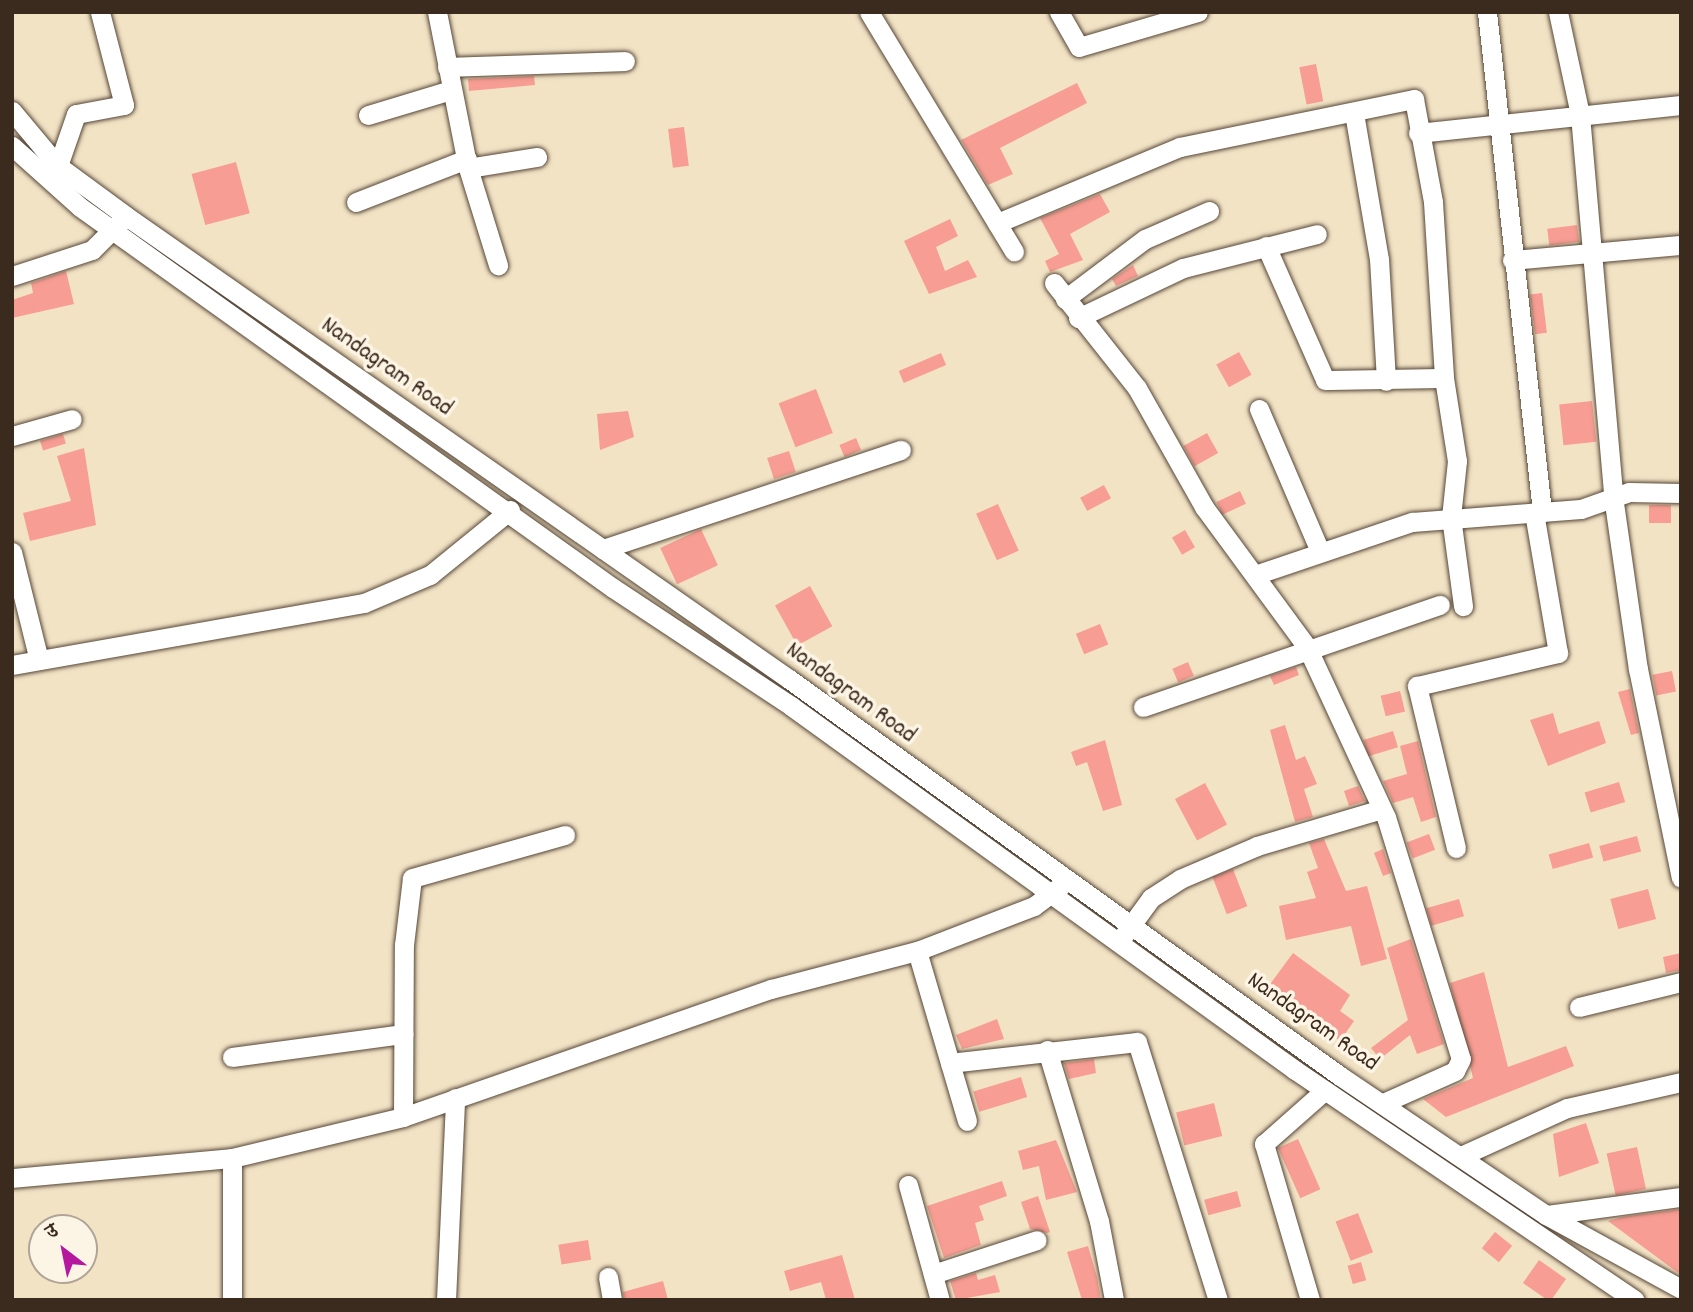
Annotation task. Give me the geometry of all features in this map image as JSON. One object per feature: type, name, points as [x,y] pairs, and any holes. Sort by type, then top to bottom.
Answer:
[{"type":"street","points":[[58,166],[76,114],[124,105],[100,12]]},
{"type":"street","points":[[437,12],[467,163],[498,265]]},
{"type":"street","points":[[869,12],[1014,251]]},
{"type":"street","points":[[1059,12],[1079,47],[1198,12]]},
{"type":"street","points":[[1457,848],[1417,686],[1558,653],[1538,513],[1487,12]]},
{"type":"street","points":[[1558,12],[1580,115],[1614,496],[1638,669],[1681,878]]},
{"type":"street","points":[[447,67],[625,61]]},
{"type":"street","points":[[368,116],[451,90]]},
{"type":"street","points":[[997,223],[1180,147],[1414,99],[1418,133],[1433,202],[1444,378],[1457,461],[1451,517],[1463,606]]},
{"type":"street","points":[[1418,133],[1681,104]]},
{"type":"street","name":"Nandagram Road","points":[[12,111],[58,166],[302,339],[510,510],[699,646],[1060,887],[1131,924],[1546,1215],[1681,1289]]},
{"type":"street","points":[[1354,113],[1379,259],[1386,382]]},
{"type":"street","name":"Nandagram Road","points":[[12,146],[111,230],[290,356],[414,429],[603,549],[713,626],[1060,887],[1119,941],[1325,1090],[1635,1300]]},
{"type":"street","points":[[356,202],[467,163],[537,157]]},
{"type":"street","points":[[1209,211],[1145,239],[1059,291],[1078,318],[1137,388],[1205,507],[1307,647],[1382,808],[1461,1059],[1455,1071],[1383,1103]]},
{"type":"street","points":[[12,276],[92,250],[126,216]]},
{"type":"street","points":[[1078,318],[1167,274],[1317,234]]},
{"type":"street","points":[[1512,260],[1592,258],[1681,245]]},
{"type":"street","points":[[1266,246],[1325,380],[1386,382],[1444,378]]},
{"type":"street","points":[[290,356],[302,339]]},
{"type":"street","points":[[1259,409],[1320,551]]},
{"type":"street","points":[[12,436],[72,419]]},
{"type":"street","points":[[603,549],[901,450]]},
{"type":"street","points":[[1255,575],[1388,527],[1451,517],[1581,509],[1614,496],[1681,493]]},
{"type":"street","points":[[12,664],[365,603],[430,575],[510,510]]},
{"type":"street","points":[[12,552],[39,660]]},
{"type":"street","points":[[1143,707],[1307,647],[1440,605]]},
{"type":"street","points":[[699,646],[713,626]]},
{"type":"street","points":[[1119,941],[1151,898],[1180,879],[1257,846],[1382,808]]},
{"type":"street","points":[[403,1117],[403,1034],[412,878],[565,835]]},
{"type":"street","points":[[12,1178],[232,1158],[403,1117],[771,989],[917,951],[1060,887]]},
{"type":"street","points":[[917,951],[967,1121]]},
{"type":"street","points":[[1579,1007],[1681,982]]},
{"type":"street","points":[[232,1057],[403,1034]]},
{"type":"street","points":[[950,1063],[1130,1039],[1142,1046],[1218,1300]]},
{"type":"street","points":[[1047,1050],[1099,1221],[1114,1300]]},
{"type":"street","points":[[1461,1156],[1567,1108],[1681,1082]]},
{"type":"street","points":[[1310,1300],[1264,1144],[1325,1090]]},
{"type":"street","points":[[446,1300],[455,1098]]},
{"type":"street","points":[[232,1158],[232,1300]]},
{"type":"street","points":[[908,1185],[940,1300]]},
{"type":"street","points":[[1546,1215],[1681,1196]]},
{"type":"street","points":[[933,1274],[1037,1240]]},
{"type":"street","points":[[608,1277],[612,1300]]},
{"type":"building","points":[[1316,64],[1323,101],[1307,105],[1299,67]]},
{"type":"building","points":[[534,76],[535,85],[469,91],[468,79]]},
{"type":"building","points":[[1077,83],[1087,103],[1000,148],[1013,174],[988,185],[961,140]]},
{"type":"building","points":[[684,127],[689,166],[673,168],[668,129]]},
{"type":"building","points":[[236,162],[250,213],[205,225],[192,174]]},
{"type":"building","points":[[1100,194],[1110,212],[1070,234],[1083,260],[1050,272],[1045,261],[1059,254],[1040,218]]},
{"type":"building","points":[[950,219],[958,236],[936,247],[945,271],[968,260],[977,277],[929,294],[904,241]]},
{"type":"building","points":[[1577,225],[1579,242],[1549,246],[1547,229]]},
{"type":"building","points":[[1133,265],[1138,276],[1116,286],[1112,279]]},
{"type":"building","points":[[66,271],[74,304],[12,318],[12,300],[33,293],[31,283]]},
{"type":"building","points":[[1542,293],[1547,333],[1535,334],[1530,294]]},
{"type":"building","points":[[1239,352],[1252,375],[1229,387],[1216,365]]},
{"type":"building","points":[[941,353],[946,365],[904,383],[899,371]]},
{"type":"building","points":[[816,389],[833,433],[796,447],[779,403]]},
{"type":"building","points":[[1592,401],[1596,442],[1563,445],[1559,404]]},
{"type":"building","points":[[628,411],[634,437],[600,450],[597,414]]},
{"type":"building","points":[[1207,433],[1218,453],[1195,466],[1183,446]]},
{"type":"building","points":[[63,434],[66,444],[43,451],[40,441]]},
{"type":"building","points":[[856,438],[861,450],[845,457],[839,445]]},
{"type":"building","points":[[84,448],[96,525],[30,541],[23,513],[71,501],[57,456]]},
{"type":"building","points":[[789,451],[796,472],[774,479],[767,458]]},
{"type":"building","points":[[1104,485],[1111,498],[1087,511],[1080,498]]},
{"type":"building","points":[[1240,491],[1246,504],[1222,515],[1216,502]]},
{"type":"building","points":[[998,504],[1019,551],[997,560],[976,514]]},
{"type":"building","points":[[1649,505],[1671,505],[1671,523],[1649,523]]},
{"type":"building","points":[[701,529],[718,565],[677,584],[660,548]]},
{"type":"building","points":[[1185,530],[1195,547],[1182,555],[1172,538]]},
{"type":"building","points":[[810,586],[832,626],[797,646],[775,605]]},
{"type":"building","points":[[1100,624],[1108,644],[1084,654],[1076,634]]},
{"type":"building","points":[[1188,662],[1194,676],[1178,682],[1172,669]]},
{"type":"building","points":[[1296,667],[1299,675],[1274,685],[1270,676]]},
{"type":"building","points":[[1672,671],[1676,692],[1656,695],[1652,675]]},
{"type":"building","points":[[1630,689],[1639,733],[1631,735],[1618,692]]},
{"type":"building","points":[[1400,691],[1405,711],[1386,716],[1381,696]]},
{"type":"building","points":[[1553,713],[1559,734],[1599,721],[1606,743],[1548,766],[1530,720]]},
{"type":"building","points":[[1285,725],[1296,760],[1305,756],[1317,784],[1304,789],[1313,817],[1295,822],[1270,730]]},
{"type":"building","points":[[1393,731],[1398,747],[1368,756],[1363,740]]},
{"type":"building","points":[[1105,740],[1122,805],[1103,811],[1087,762],[1076,766],[1071,752]]},
{"type":"building","points":[[1418,741],[1436,817],[1421,822],[1413,797],[1393,803],[1383,781],[1407,774],[1400,746]]},
{"type":"building","points":[[1619,782],[1625,802],[1591,813],[1585,793]]},
{"type":"building","points":[[1205,783],[1227,824],[1197,840],[1175,799]]},
{"type":"building","points":[[1358,786],[1365,801],[1349,806],[1344,791]]},
{"type":"building","points":[[1429,834],[1435,850],[1413,858],[1407,843]]},
{"type":"building","points":[[1637,836],[1641,851],[1603,862],[1599,846]]},
{"type":"building","points":[[1324,839],[1346,891],[1367,886],[1387,959],[1361,966],[1351,926],[1286,940],[1279,906],[1316,898],[1307,872],[1318,868],[1309,843]]},
{"type":"building","points":[[1589,843],[1593,857],[1553,869],[1549,855]]},
{"type":"building","points":[[1383,849],[1391,873],[1383,876],[1374,853]]},
{"type":"building","points":[[1233,869],[1247,906],[1227,914],[1212,877]]},
{"type":"building","points":[[1648,889],[1656,919],[1618,929],[1610,899]]},
{"type":"building","points":[[1459,899],[1464,916],[1431,926],[1426,908]]},
{"type":"building","points":[[1411,939],[1444,1044],[1417,1054],[1410,1035],[1380,1059],[1371,1048],[1408,1020],[1387,948]]},
{"type":"building","points":[[1293,953],[1350,995],[1340,1011],[1354,1021],[1340,1041],[1268,987]]},
{"type":"building","points":[[1681,953],[1681,970],[1666,973],[1663,957]]},
{"type":"building","points":[[1484,972],[1508,1067],[1566,1046],[1574,1066],[1446,1117],[1423,1099],[1473,1078],[1450,983]]},
{"type":"building","points":[[997,1019],[1004,1039],[962,1049],[956,1035]]},
{"type":"building","points":[[1094,1059],[1096,1073],[1069,1079],[1064,1063]]},
{"type":"building","points":[[1021,1077],[1027,1097],[979,1112],[973,1092]]},
{"type":"building","points":[[1214,1103],[1222,1136],[1184,1145],[1176,1112]]},
{"type":"building","points":[[1586,1123],[1599,1163],[1559,1177],[1553,1134]]},
{"type":"building","points":[[1298,1139],[1320,1189],[1300,1198],[1278,1148]]},
{"type":"building","points":[[1056,1140],[1077,1192],[1046,1200],[1039,1166],[1023,1170],[1018,1151]]},
{"type":"building","points":[[1637,1147],[1646,1189],[1616,1196],[1607,1153]]},
{"type":"building","points":[[1002,1181],[1007,1196],[979,1206],[984,1220],[975,1223],[981,1245],[944,1258],[927,1206]]},
{"type":"building","points":[[1237,1191],[1241,1206],[1208,1215],[1204,1200]]},
{"type":"building","points":[[1038,1196],[1050,1232],[1047,1233],[1030,1229],[1021,1202]]},
{"type":"building","points":[[1681,1209],[1681,1275],[1608,1221],[1622,1217]]},
{"type":"building","points":[[1358,1213],[1373,1252],[1351,1261],[1336,1222]]},
{"type":"building","points":[[1495,1232],[1512,1246],[1499,1262],[1482,1248]]},
{"type":"building","points":[[588,1240],[591,1260],[561,1264],[558,1245]]},
{"type":"building","points":[[1088,1246],[1101,1300],[1082,1300],[1067,1252]]},
{"type":"building","points":[[842,1255],[855,1300],[826,1300],[821,1282],[790,1291],[784,1271]]},
{"type":"building","points":[[1539,1260],[1566,1279],[1551,1300],[1523,1283]]},
{"type":"building","points":[[1361,1262],[1366,1280],[1353,1284],[1348,1266]]},
{"type":"building","points":[[976,1273],[978,1280],[995,1275],[1000,1292],[956,1300],[950,1281]]},
{"type":"building","points":[[663,1281],[668,1300],[624,1300],[623,1292]]}]
